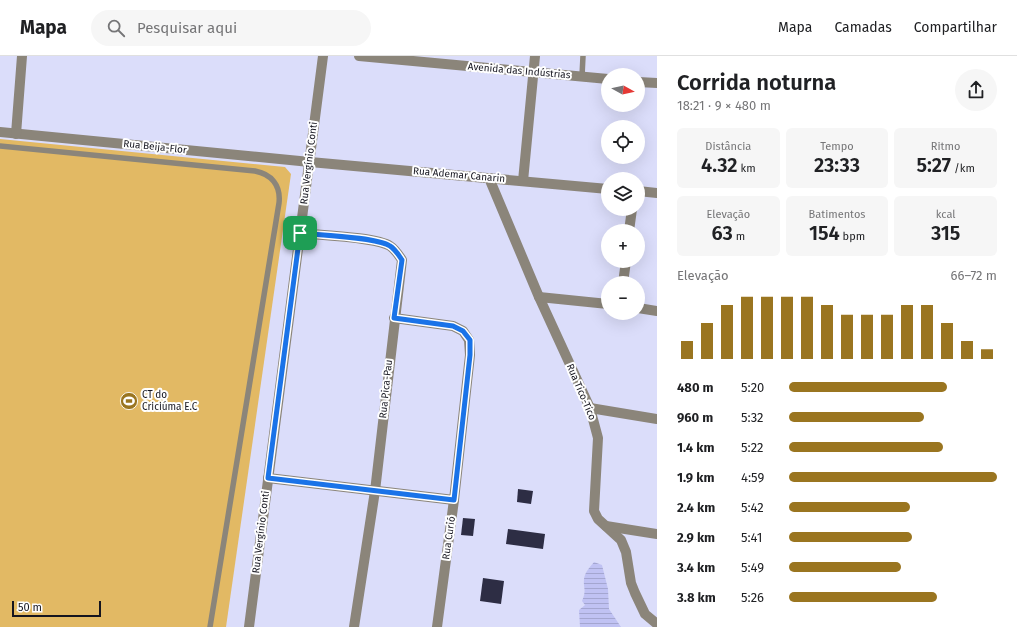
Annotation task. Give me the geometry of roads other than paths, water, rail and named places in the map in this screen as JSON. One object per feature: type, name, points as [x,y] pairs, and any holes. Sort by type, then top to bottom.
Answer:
[{"type":"street","points":[[16,134],[22,56]]},
{"type":"street","name":"Rua Vergínio Conti","points":[[249,627],[323,56]]},
{"type":"street","name":"Avenida das Indústrias","points":[[359,56],[601,78]]},
{"type":"street","points":[[523,181],[535,56]]},
{"type":"street","points":[[645,82],[657,83]]},
{"type":"street","name":"Rua Beija-Flor","points":[[0,132],[310,162]]},
{"type":"street","name":"Rua Ademar Canarin","points":[[310,162],[601,188]]},
{"type":"street","name":"Rua Tico-Tico","points":[[489,178],[539,298],[590,408],[598,438],[594,511],[604,526],[621,540],[626,552],[631,583],[635,593],[645,614],[657,624]]},
{"type":"street","points":[[645,192],[657,193]]},
{"type":"street","name":"Rua Pica-Pau","points":[[300,233],[375,240],[389,245],[397,252],[402,260],[394,318],[375,491],[354,627]]},
{"type":"street","points":[[539,298],[601,303]]},
{"type":"street","points":[[645,309],[657,311]]},
{"type":"street","name":"Rua Curió","points":[[394,318],[453,326],[463,331],[470,340],[470,355],[454,500],[437,627]]},
{"type":"street","points":[[590,408],[657,419]]},
{"type":"street","points":[[268,478],[454,500]]},
{"type":"street","points":[[604,526],[657,534]]},
{"type":"lane","points":[[582,76],[583,56]]},
{"type":"lane","points":[[0,146],[255,171],[261,172],[272,179],[279,190],[279,203],[210,627]]},
{"type":"water","points":[[594,562],[602,565],[608,589],[609,609],[621,627],[580,627],[579,610],[585,605],[582,601],[585,592],[584,579]]},
{"type":"place","name":"CT do Criciúma E.C","points":[[129,401]]}]
